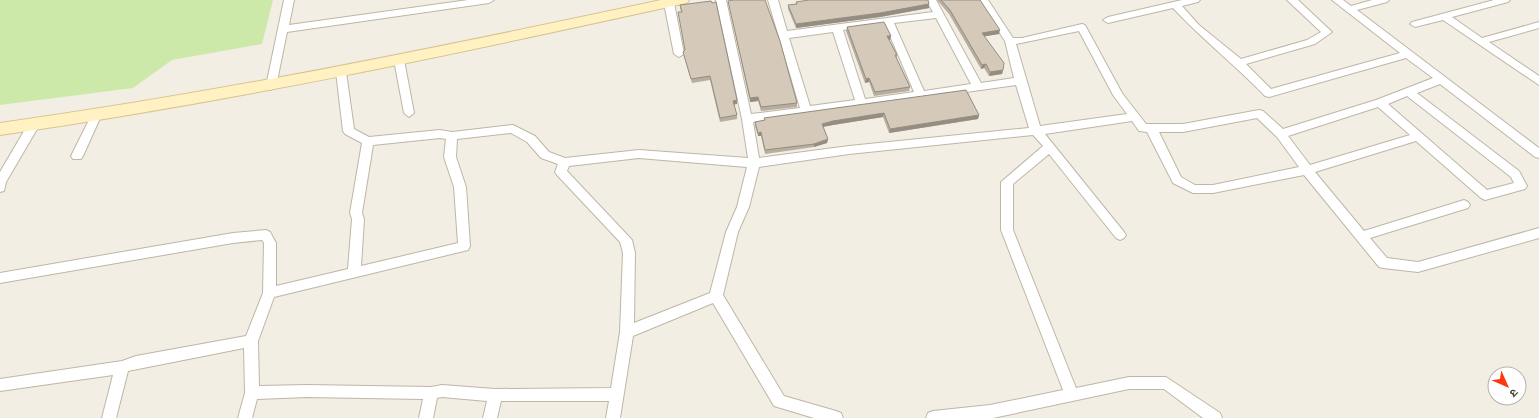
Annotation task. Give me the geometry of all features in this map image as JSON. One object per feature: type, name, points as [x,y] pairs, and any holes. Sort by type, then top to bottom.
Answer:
[{"type":"street","points":[[272,80],[289,0]]},
{"type":"street","points":[[283,29],[425,5],[489,0]]},
{"type":"street","points":[[0,129],[96,116],[206,98],[272,80],[637,0]]},
{"type":"street","points":[[721,0],[747,119],[754,163],[743,207],[732,232],[716,296],[779,401],[836,418]]},
{"type":"street","points":[[773,0],[806,111]]},
{"type":"street","points":[[930,0],[978,87]]},
{"type":"street","points":[[983,0],[1010,41],[1020,81],[1036,131],[1120,235]]},
{"type":"street","points":[[1108,20],[1195,0]]},
{"type":"street","points":[[1239,63],[1311,42],[1327,32],[1292,0]]},
{"type":"street","points":[[1337,0],[1539,154]]},
{"type":"street","points":[[1349,9],[1384,0]]},
{"type":"street","points":[[1415,24],[1505,0]]},
{"type":"street","points":[[0,116],[38,113],[235,82],[272,80],[341,72],[676,1],[679,54]]},
{"type":"street","points":[[1176,5],[1196,27],[1239,63],[1269,93],[1408,54]]},
{"type":"street","points":[[784,35],[938,14]]},
{"type":"street","points":[[1444,16],[1539,81]]},
{"type":"street","points":[[888,21],[921,95]]},
{"type":"street","points":[[1482,41],[1539,25]]},
{"type":"street","points":[[1010,41],[1022,41],[1082,27],[1118,95],[1143,128],[1183,128],[1259,114],[1281,134],[1307,170],[1383,263],[1418,267],[1539,233]]},
{"type":"street","points":[[837,28],[861,103]]},
{"type":"street","points":[[400,60],[409,113]]},
{"type":"street","points":[[341,72],[349,131],[368,141],[440,134],[452,136],[513,130],[531,139],[546,155],[564,162],[639,154],[754,163],[849,150],[1036,131],[1135,117]]},
{"type":"street","points":[[1281,134],[1380,102],[1441,79]]},
{"type":"street","points":[[747,119],[1020,81]]},
{"type":"street","points":[[1380,102],[1417,137],[1484,195],[1521,186],[1515,174],[1408,92]]},
{"type":"street","points":[[77,156],[96,116]]},
{"type":"street","points":[[0,188],[0,182],[34,124]]},
{"type":"street","points":[[1151,128],[1177,180],[1192,189],[1213,189],[1307,170],[1417,137]]},
{"type":"street","points":[[269,293],[464,246],[460,187],[450,157],[452,136]]},
{"type":"street","points":[[354,272],[358,219],[356,212],[368,141]]},
{"type":"street","points":[[1050,147],[1007,182],[1007,230],[1072,395]]},
{"type":"street","points":[[564,162],[562,172],[626,240],[629,253],[627,332],[613,418]]},
{"type":"street","points":[[1362,236],[1464,205]]},
{"type":"street","points":[[0,278],[232,238],[266,235],[270,243],[269,293],[252,341],[252,393],[245,418]]},
{"type":"street","points":[[627,332],[716,296]]},
{"type":"street","points":[[0,385],[122,367],[136,362],[252,341]]},
{"type":"street","points":[[109,418],[122,367]]},
{"type":"street","points":[[933,418],[990,412],[1129,383],[1166,383],[1215,418]]},
{"type":"street","points":[[252,393],[307,391],[431,393],[442,391],[496,396],[617,394]]},
{"type":"street","points":[[426,418],[431,393]]},
{"type":"street","points":[[490,418],[496,396]]},
{"type":"green space","points":[[0,0],[273,0],[262,44],[172,60],[133,88],[0,105]]},
{"type":"building","points":[[765,0],[780,41],[797,103],[761,107],[758,97],[750,98],[728,1]]},
{"type":"building","points":[[809,0],[928,0],[929,4],[880,13],[796,24],[788,5]]},
{"type":"building","points":[[941,0],[980,0],[1000,30],[982,33],[1004,63],[1003,70],[990,72],[986,64],[982,65],[950,10]]},
{"type":"building","points":[[711,1],[712,3],[716,2],[737,100],[733,101],[737,115],[720,118],[710,76],[691,79],[683,52],[685,50],[678,12],[682,12],[680,5]]},
{"type":"building","points":[[884,22],[891,36],[887,36],[897,55],[895,55],[910,87],[875,92],[869,78],[866,79],[847,27]]},
{"type":"building","points":[[966,90],[979,115],[890,129],[884,113],[833,121],[822,124],[828,139],[814,144],[765,150],[761,132],[758,133],[755,122],[765,120],[764,118]]}]
